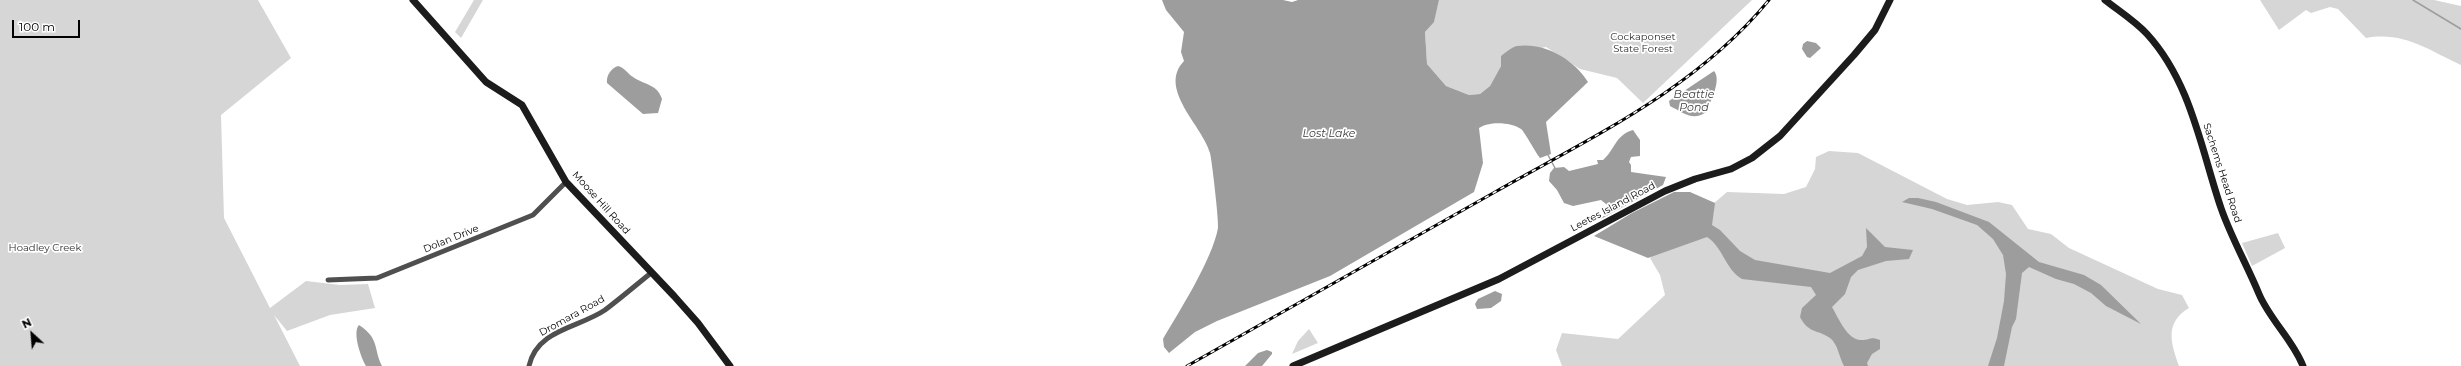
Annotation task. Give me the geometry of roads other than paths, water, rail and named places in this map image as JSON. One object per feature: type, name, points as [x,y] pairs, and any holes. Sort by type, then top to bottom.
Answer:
[{"type":"street","name":"Moose Hill Road","points":[[413,0],[486,82],[522,105],[566,182],[698,323],[730,366]]},
{"type":"street","name":"Leetes Island Road","points":[[1293,366],[1500,279],[1670,188],[1731,169],[1752,158],[1780,136],[1854,55],[1875,30],[1890,0]]},
{"type":"street","name":"Sachems Head Road","points":[[2105,0],[2148,35],[2175,72],[2196,128],[2225,219],[2265,307],[2303,366]]},
{"type":"street","name":"Dolan Drive","points":[[328,280],[377,278],[533,216],[566,182]]},
{"type":"street","name":"Dromara Road","points":[[529,366],[534,351],[546,339],[604,311],[651,273]]},
{"type":"water","name":"Lost Lake","points":[[1162,0],[1283,0],[1292,2],[1298,0],[1439,0],[1434,22],[1425,32],[1427,64],[1446,86],[1469,95],[1480,94],[1490,86],[1501,66],[1501,56],[1517,46],[1527,45],[1548,50],[1567,59],[1588,82],[1546,122],[1551,154],[1540,158],[1523,131],[1512,125],[1494,123],[1479,128],[1483,163],[1474,192],[1330,276],[1217,321],[1195,332],[1169,353],[1164,347],[1163,339],[1202,270],[1215,241],[1218,223],[1210,153],[1206,142],[1184,107],[1176,83],[1177,72],[1184,61],[1181,52],[1184,32],[1166,10]]},
{"type":"water","points":[[1807,41],[1816,43],[1821,48],[1810,58],[1807,57],[1802,49],[1803,44]]},
{"type":"water","points":[[618,66],[637,80],[650,85],[657,90],[662,99],[658,113],[643,114],[607,83],[607,78],[610,73]]},
{"type":"water","name":"Beattie Pond","points":[[1714,71],[1717,80],[1716,86],[1706,112],[1701,115],[1692,116],[1670,106],[1669,101]]},
{"type":"water","points":[[1633,130],[1640,140],[1640,156],[1631,157],[1629,162],[1631,165],[1631,172],[1666,177],[1663,185],[1601,219],[1611,208],[1601,200],[1573,206],[1564,203],[1557,190],[1549,181],[1550,173],[1554,168],[1564,167],[1569,171],[1598,164],[1597,160],[1603,160],[1607,156],[1622,135]]},
{"type":"water","points":[[1674,192],[1690,192],[1715,203],[1712,225],[1720,230],[1740,251],[1755,260],[1830,273],[1862,256],[1867,247],[1866,228],[1885,247],[1913,250],[1909,259],[1886,261],[1858,270],[1851,277],[1845,294],[1832,307],[1851,336],[1861,340],[1872,338],[1880,340],[1880,349],[1872,354],[1867,363],[1868,366],[1844,366],[1837,347],[1833,341],[1825,335],[1810,329],[1803,322],[1800,317],[1802,308],[1816,295],[1811,287],[1742,279],[1736,275],[1717,246],[1707,237],[1648,258],[1594,236],[1632,213]]},
{"type":"water","points":[[1909,198],[1918,198],[1936,202],[1989,222],[2039,262],[2084,275],[2101,285],[2141,324],[2106,306],[2091,293],[2074,284],[2056,279],[2029,267],[2022,273],[2016,319],[2012,327],[2004,366],[1988,366],[1997,338],[2004,301],[2006,274],[2003,255],[1993,239],[1977,225],[1932,209],[1902,202]]},
{"type":"water","points":[[1495,291],[1502,294],[1501,301],[1491,308],[1477,309],[1475,304],[1478,299]]},
{"type":"water","points":[[359,325],[366,330],[373,339],[382,366],[366,366],[357,339],[356,333]]},
{"type":"water","points":[[1267,350],[1272,352],[1272,354],[1262,366],[1245,366],[1258,353]]},
{"type":"waterway","points":[[2413,0],[2461,29]]},
{"type":"waterway","points":[[1548,155],[1555,168]]},
{"type":"railway","points":[[1187,366],[1569,151],[1641,108],[1676,85],[1709,59],[1741,31],[1769,0]]},
{"type":"park label","name":"Cockaponset State Forest","points":[[1643,42]]},
{"type":"park label","name":"Hoadley Creek","points":[[45,248]]}]
